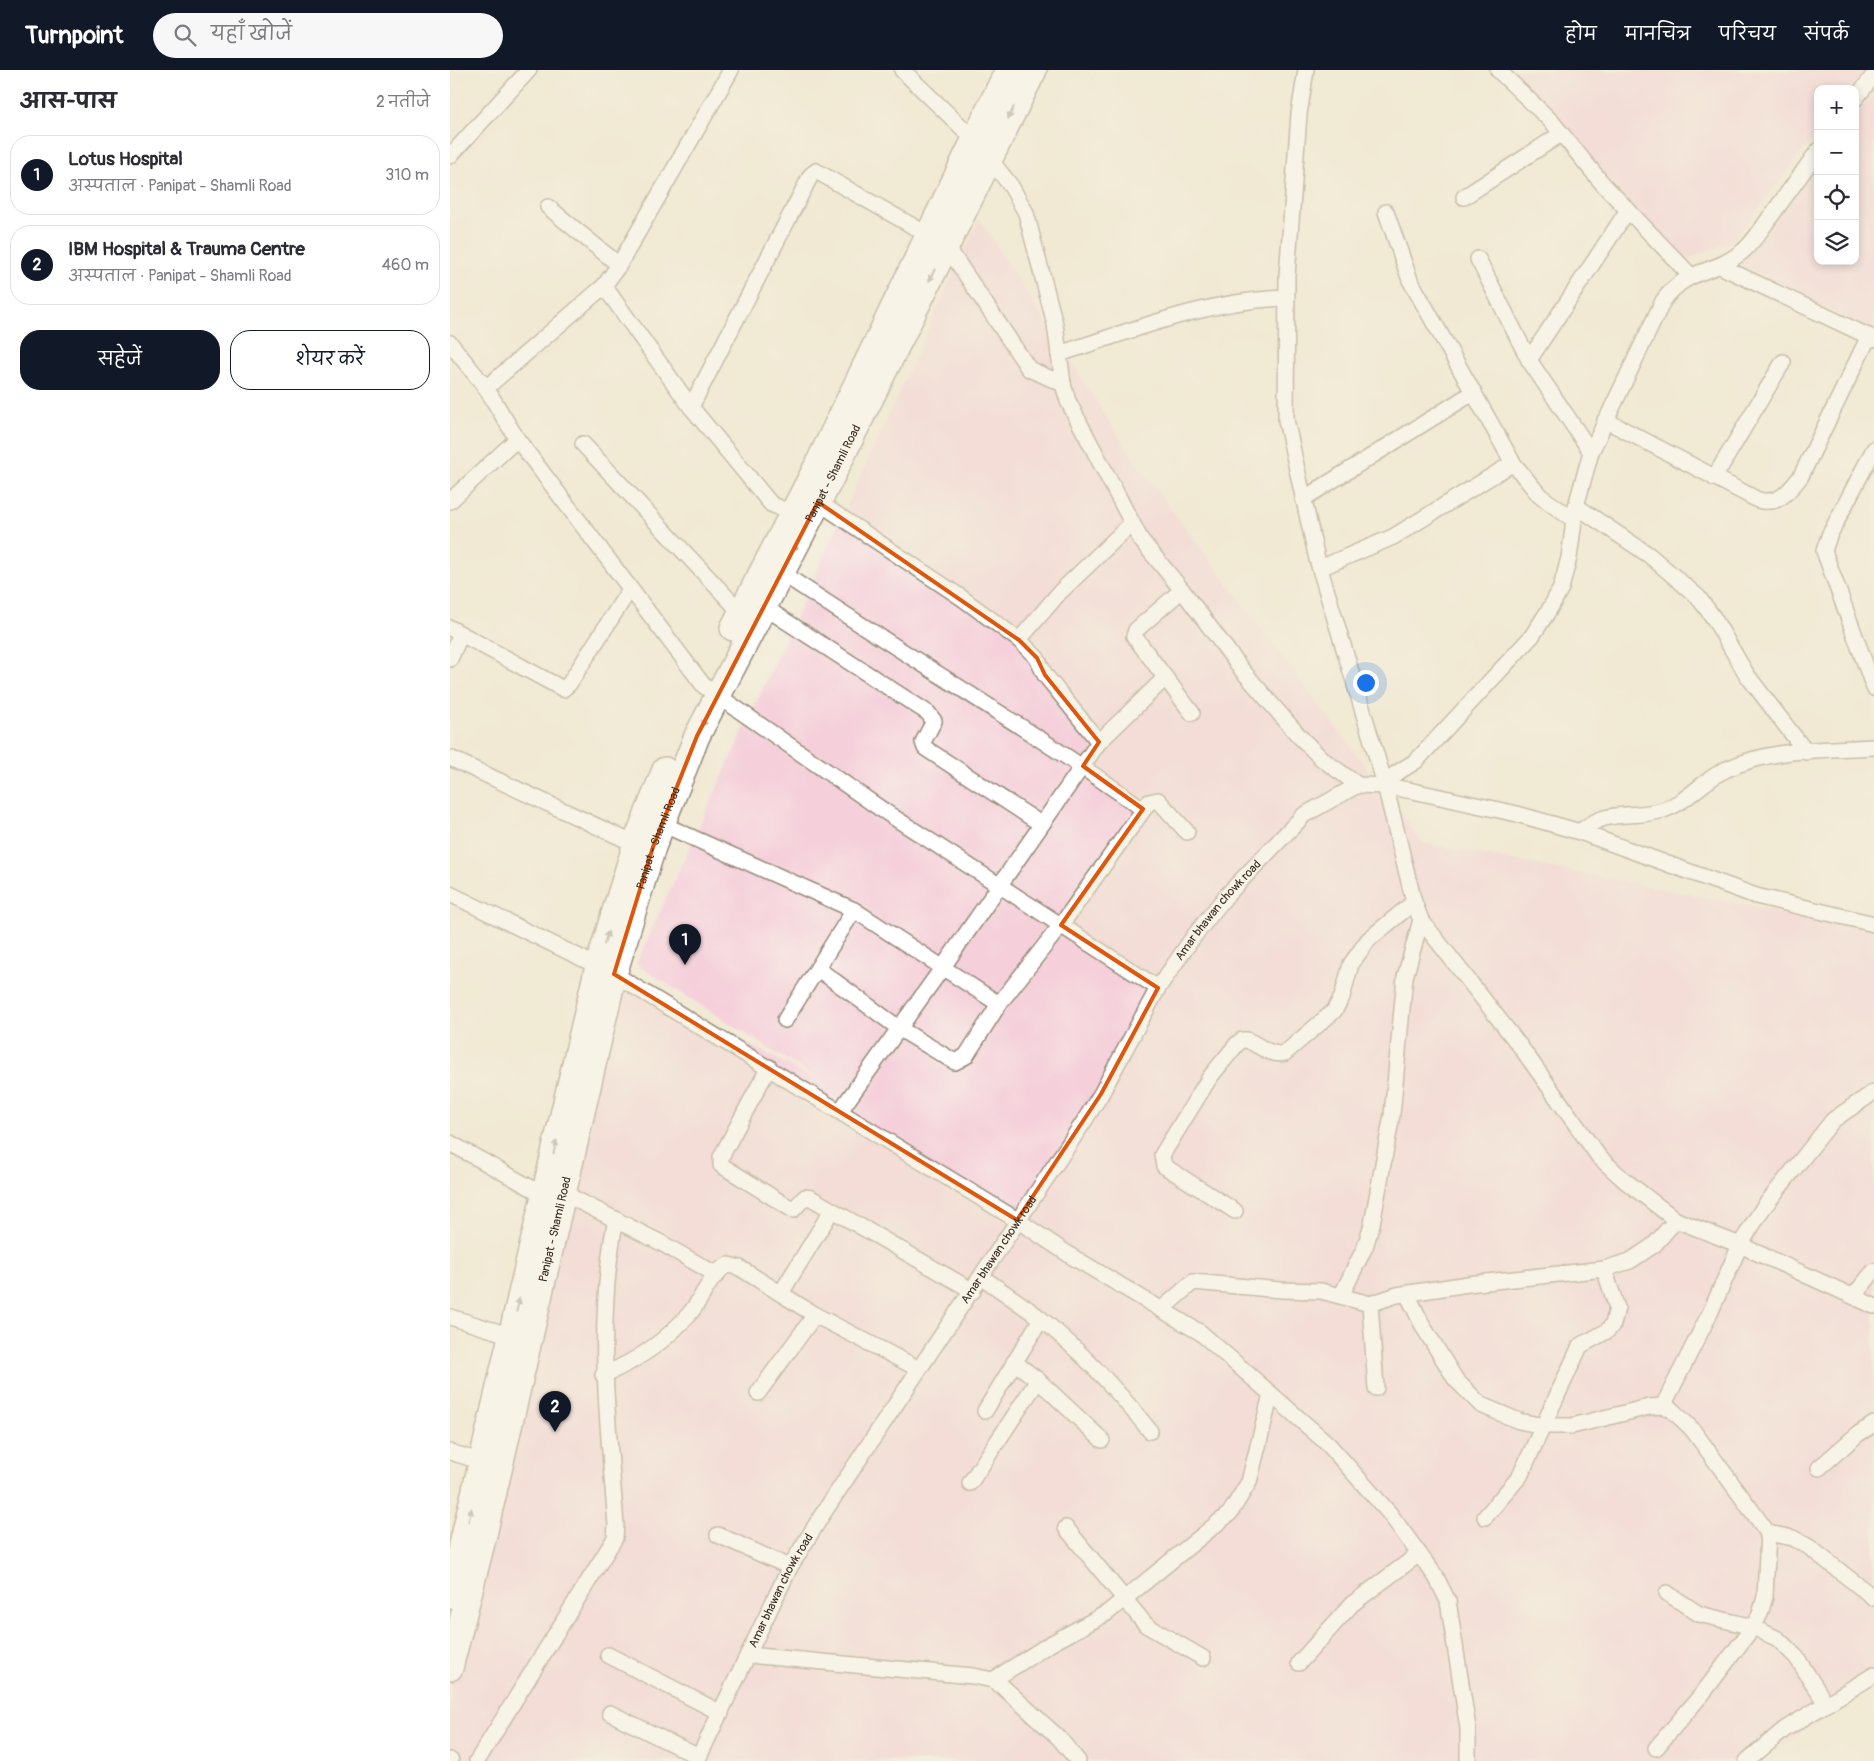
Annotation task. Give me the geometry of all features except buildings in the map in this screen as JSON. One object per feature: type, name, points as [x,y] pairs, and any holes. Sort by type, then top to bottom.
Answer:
[{"type":"highway","name":"Panipat - Shamli Road","points":[[450,1668],[483,1538],[554,1194],[635,844],[681,730],[711,691],[807,512],[937,240],[974,139],[1008,70]]},
{"type":"highway","name":"Panipat - Shamli Road","points":[[937,240],[991,159],[1034,70]]},
{"type":"highway","name":"Panipat - Shamli Road","points":[[753,615],[782,573],[807,512]]},
{"type":"highway","name":"Panipat - Shamli Road","points":[[606,970],[697,736],[711,691]]},
{"type":"highway","name":"Panipat - Shamli Road","points":[[450,1596],[512,1336],[554,1194]]},
{"type":"street","points":[[450,156],[529,70]]},
{"type":"street","points":[[486,388],[604,286],[619,265],[732,70]]},
{"type":"street","points":[[902,70],[974,139],[1011,186],[1026,213],[1055,324],[1063,384],[1075,417],[1131,524],[1141,540],[1182,590],[1242,670],[1299,736],[1322,759],[1358,785],[1385,784],[1517,814],[1580,832],[1756,896],[1874,924]]},
{"type":"street","points":[[1306,70],[1299,114],[1287,298],[1286,420],[1320,568],[1385,784],[1414,902],[1421,920],[1520,1046],[1599,1157],[1624,1180],[1676,1220],[1740,1245],[1854,1295],[1874,1306]]},
{"type":"street","points":[[1498,70],[1552,122],[1628,210],[1690,275]]},
{"type":"street","points":[[1859,94],[1874,75]]},
{"type":"street","points":[[1464,197],[1561,134]]},
{"type":"street","points":[[1385,784],[1416,761],[1532,636],[1561,588],[1569,558],[1575,513],[1591,452],[1663,300],[1676,284],[1690,275],[1720,266],[1734,258],[1752,243],[1814,157]]},
{"type":"street","points":[[691,407],[813,172],[819,171],[937,240],[1029,369],[1063,384]]},
{"type":"street","points":[[548,207],[619,265]]},
{"type":"street","points":[[1529,360],[1628,210]]},
{"type":"street","points":[[1386,212],[1410,280],[1513,463],[1540,496],[1575,513],[1649,555],[1698,597],[1713,617],[1747,674],[1806,752]]},
{"type":"street","points":[[1478,259],[1529,360],[1591,452]]},
{"type":"street","points":[[1605,420],[1714,478],[1766,503],[1777,501],[1788,493],[1801,476],[1872,338],[1720,266]]},
{"type":"street","points":[[604,286],[691,407],[771,504],[807,512],[962,598],[1019,640],[1037,658],[1045,675],[1099,742]]},
{"type":"street","points":[[1059,354],[1204,308],[1259,299],[1287,298]]},
{"type":"street","points":[[450,342],[486,388],[516,439],[630,589],[711,691],[881,809],[1001,884],[1158,988]]},
{"type":"street","points":[[1714,478],[1783,362]]},
{"type":"street","points":[[1303,499],[1474,392]]},
{"type":"street","points":[[450,501],[516,439]]},
{"type":"street","points":[[583,444],[753,615],[928,713],[934,721],[923,742],[925,748],[1041,824]]},
{"type":"street","points":[[1874,449],[1828,536],[1824,551],[1874,688]]},
{"type":"street","points":[[1320,568],[1406,530],[1513,463]]},
{"type":"street","points":[[1019,640],[1060,592],[1131,524]]},
{"type":"street","points":[[782,573],[872,633],[1083,766],[1143,809]]},
{"type":"street","points":[[450,659],[456,631],[563,689],[569,684],[630,589]]},
{"type":"street","points":[[1182,590],[1136,630],[1134,636],[1164,679],[1192,713]]},
{"type":"street","points":[[840,1111],[943,968],[1099,742],[1164,679]]},
{"type":"street","points":[[1580,832],[1592,822],[1616,814],[1662,810],[1681,801],[1727,769],[1772,756],[1874,747]]},
{"type":"street","points":[[450,758],[635,844]]},
{"type":"street","name":"Amar bhawan chowk road","points":[[698,1759],[790,1567],[1101,1094],[1158,988],[1226,896],[1296,823],[1319,805],[1358,785]]},
{"type":"street","points":[[818,969],[900,1028],[955,1062],[959,1061],[966,1056],[999,1004],[1061,924],[1143,809],[1151,801],[1158,800],[1187,832]]},
{"type":"street","points":[[662,824],[854,910],[999,1004]]},
{"type":"street","points":[[450,894],[606,970],[769,1067],[1072,1256],[1201,1333],[1328,1444],[1390,1514],[1436,1577],[1448,1601],[1468,1728],[1464,1759]]},
{"type":"street","points":[[1235,1211],[1164,1166],[1162,1155],[1210,1076],[1237,1044],[1242,1040],[1247,1040],[1274,1054],[1280,1055],[1315,1029],[1339,1004],[1351,964],[1368,940],[1414,902]]},
{"type":"street","points":[[785,1020],[854,910]]},
{"type":"street","points":[[1341,1296],[1365,1247],[1372,1224],[1392,1114],[1405,978],[1421,920]]},
{"type":"street","points":[[769,1067],[721,1157],[721,1165],[793,1210],[804,1197],[808,1196],[973,1291]]},
{"type":"street","points":[[1663,1406],[1710,1313],[1740,1245],[1762,1208],[1833,1120],[1874,1092]]},
{"type":"street","points":[[450,1142],[554,1194],[616,1219],[716,1275]]},
{"type":"street","points":[[781,1293],[832,1210]]},
{"type":"street","points":[[477,1761],[615,1538],[616,1525],[604,1375],[607,1259],[616,1219]]},
{"type":"street","points":[[1162,1310],[1193,1282],[1281,1290],[1321,1291],[1370,1304],[1407,1294],[1468,1284],[1604,1269],[1630,1261],[1654,1245],[1676,1220]]},
{"type":"street","points":[[604,1375],[650,1351],[672,1333],[692,1311],[716,1275],[724,1266],[732,1265],[815,1315],[919,1370]]},
{"type":"street","points":[[1486,1517],[1520,1476],[1580,1346],[1607,1330],[1615,1317],[1617,1308],[1604,1269]]},
{"type":"street","points":[[1854,1295],[1874,1271]]},
{"type":"street","points":[[982,1277],[1041,1319],[1127,1402],[1150,1431]]},
{"type":"street","points":[[1407,1294],[1424,1328],[1456,1380],[1481,1405],[1519,1421],[1544,1426],[1572,1426],[1649,1407],[1663,1406],[1678,1414],[1692,1429],[1768,1533],[1765,1597],[1760,1614],[1753,1627],[1703,1693],[1656,1748]]},
{"type":"street","points":[[1370,1304],[1376,1388]]},
{"type":"street","points":[[758,1393],[815,1315]]},
{"type":"street","points":[[450,1317],[512,1336]]},
{"type":"street","points":[[984,1411],[1041,1319]]},
{"type":"street","points":[[1014,1362],[1038,1380],[1102,1440]]},
{"type":"street","points":[[970,1483],[1038,1380]]},
{"type":"street","points":[[993,1680],[1050,1644],[1107,1613],[1230,1513],[1249,1482],[1271,1394]]},
{"type":"street","points":[[1819,1468],[1858,1434],[1874,1424]]},
{"type":"street","points":[[450,1452],[483,1462]]},
{"type":"street","points":[[1066,1528],[1146,1625],[1202,1658]]},
{"type":"street","points":[[1768,1533],[1793,1538],[1809,1547],[1874,1598]]},
{"type":"street","points":[[718,1535],[790,1567]]},
{"type":"street","points":[[1299,1663],[1352,1604],[1419,1554]]},
{"type":"street","points":[[1667,1593],[1699,1614],[1753,1627],[1778,1639],[1788,1647],[1826,1704]]},
{"type":"street","points":[[608,1655],[721,1714]]},
{"type":"street","points":[[748,1655],[973,1676],[993,1680],[1003,1686],[1059,1738],[1078,1761]]},
{"type":"street","points":[[1747,1761],[1785,1729],[1874,1676]]},
{"type":"street","points":[[610,1713],[698,1759]]},
{"type":"highlighted area","points":[[818,502],[1019,640],[1037,658],[1045,675],[1099,742],[1083,766],[1143,809],[1061,925],[1158,988],[1101,1094],[1017,1220],[614,974],[653,847],[697,736]]},
{"type":"shaded area","points":[[1505,70],[1866,70],[1854,85],[1814,85],[1814,136],[1733,240],[1681,262]]},
{"type":"shaded area","points":[[1874,94],[1874,332],[1740,265],[1814,170],[1814,265],[1859,265],[1859,112]]},
{"type":"shaded area","points":[[979,219],[1134,460],[1423,843],[1874,930],[1874,1684],[1759,1761],[455,1761],[450,1758],[450,1662],[614,974],[830,1087],[636,964]]},
{"type":"place","name":"Lotus Hospital","points":[[685,965]]},
{"type":"place","name":"IBM Hospital & Trauma Centre","points":[[555,1432]]}]
